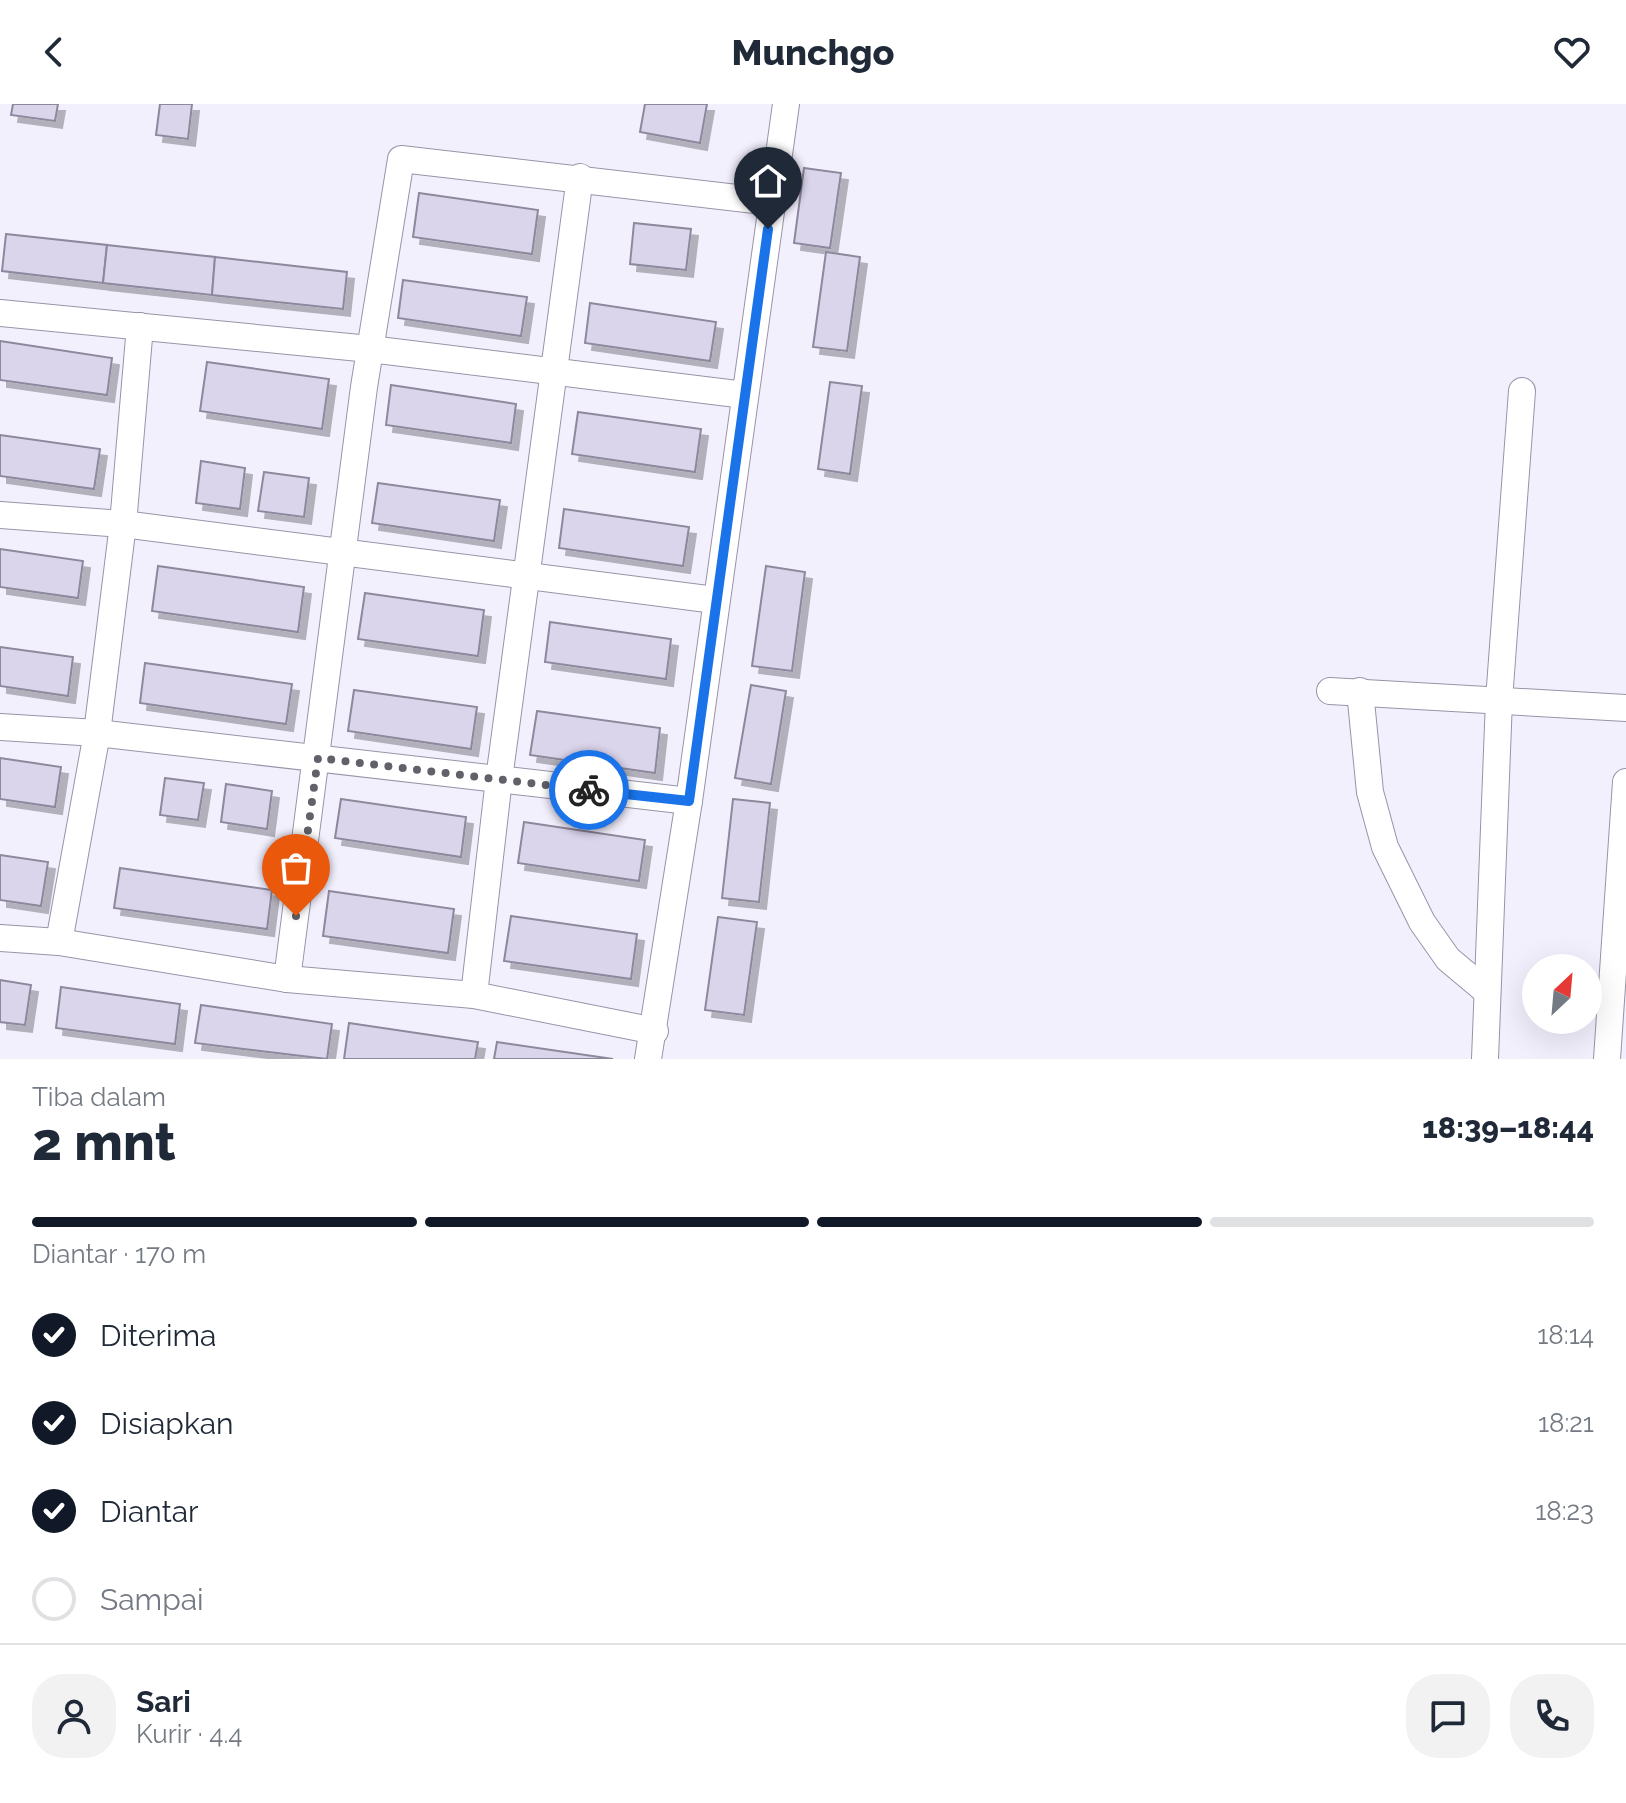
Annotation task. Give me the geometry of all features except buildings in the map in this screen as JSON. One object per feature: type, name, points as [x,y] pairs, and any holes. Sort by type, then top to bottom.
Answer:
[{"type":"street","points":[[648,1059],[655,1031],[689,801],[786,104]]},
{"type":"street","points":[[287,979],[370,349],[401,159],[580,177],[772,202]]},
{"type":"street","points":[[474,995],[499,779],[580,177]]},
{"type":"street","points":[[0,313],[555,369],[745,395]]},
{"type":"street","points":[[59,942],[97,733],[123,524],[140,326]]},
{"type":"street","points":[[1485,1059],[1485,990],[1499,700],[1522,391]]},
{"type":"street","points":[[0,515],[123,524],[715,600]]},
{"type":"street","points":[[1330,691],[1626,708]]},
{"type":"street","points":[[1360,691],[1370,792],[1385,847],[1422,922],[1439,947],[1448,959],[1485,990]]},
{"type":"street","points":[[0,727],[97,733],[689,801]]},
{"type":"street","points":[[1607,1059],[1626,782]]},
{"type":"street","points":[[0,938],[59,942],[287,979],[474,995],[655,1031]]},
{"type":"way so far","points":[[296,916],[318,758],[589,790]]},
{"type":"route","points":[[589,790],[689,801],[768,229]]}]
